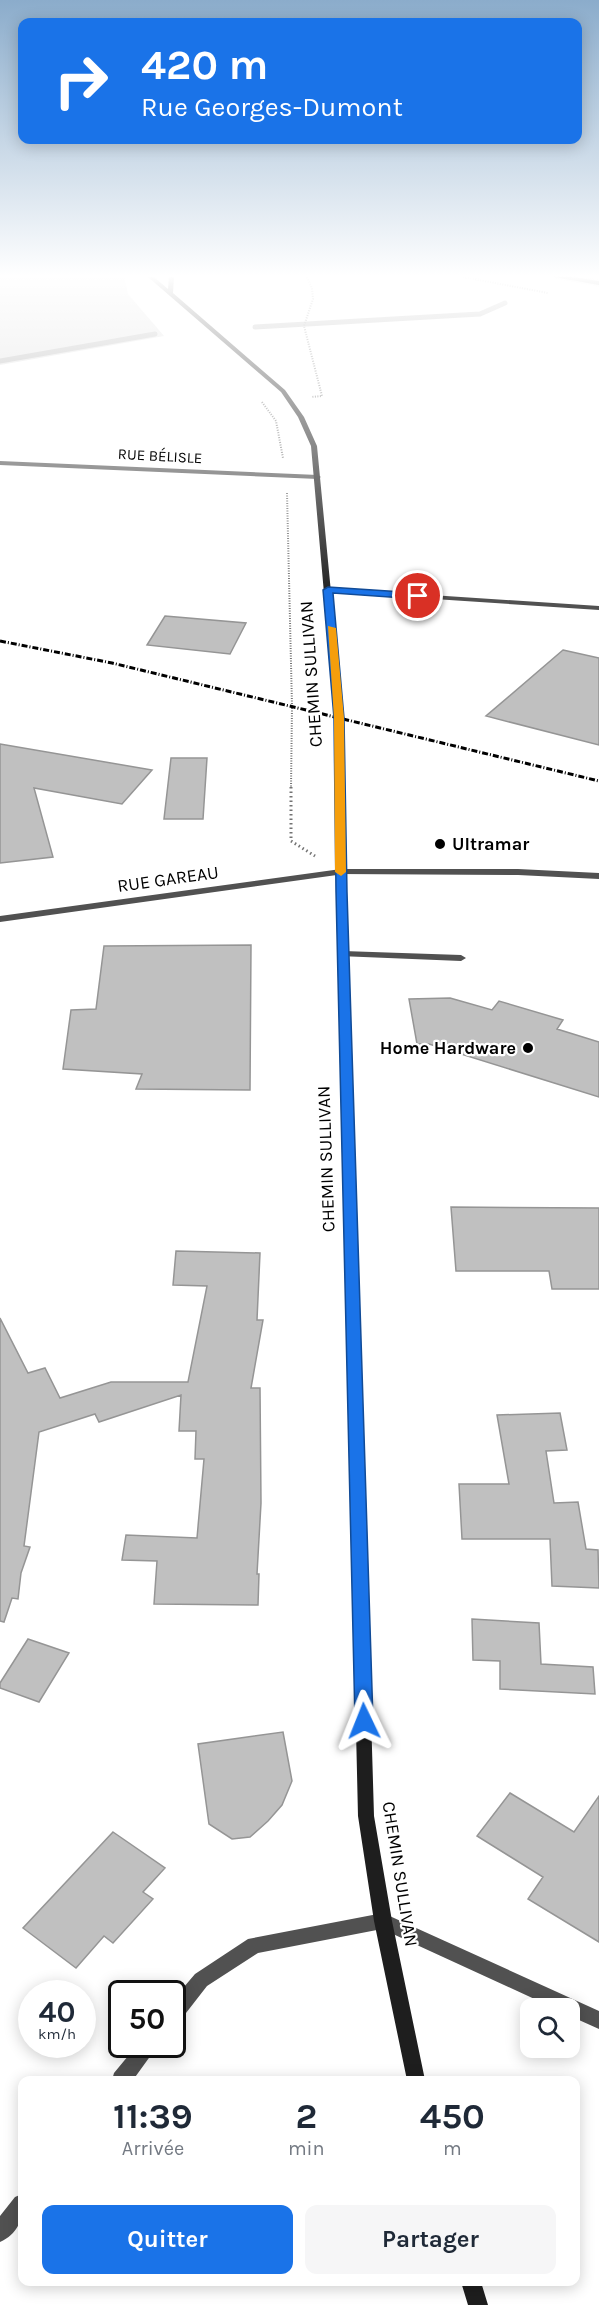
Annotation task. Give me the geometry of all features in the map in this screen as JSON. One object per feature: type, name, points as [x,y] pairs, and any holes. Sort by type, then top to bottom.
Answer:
[{"type":"main road","name":"CHEMIN SULLIVAN","points":[[275,385],[290,400],[308,428],[314,446],[339,718],[343,954],[366,1816],[383,1921],[415,2076]]},
{"type":"main road","points":[[472,2286],[478,2305]]},
{"type":"street","name":"RUE BÉLISLE","points":[[0,463],[318,477]]},
{"type":"street","points":[[328,590],[599,608]]},
{"type":"street","name":"RUE GAREAU","points":[[0,919],[341,872],[518,872],[599,876]]},
{"type":"street","points":[[343,954],[461,958]]},
{"type":"street","points":[[186,1999],[201,1980],[254,1945],[383,1921],[599,2020]]},
{"type":"street","points":[[124,2076],[139,2058]]},
{"type":"street","points":[[0,2232],[18,2209]]},
{"type":"path","points":[[290,400],[322,396],[320,385]]},
{"type":"path","points":[[259,397],[276,421],[286,476],[292,706],[291,841],[341,872]]},
{"type":"building","points":[[165,616],[246,623],[230,654],[147,645]]},
{"type":"building","points":[[563,650],[599,658],[599,745],[486,716]]},
{"type":"building","points":[[0,744],[152,770],[122,804],[34,788],[53,857],[0,863]]},
{"type":"building","points":[[171,758],[207,758],[203,819],[164,819]]},
{"type":"building","points":[[251,945],[250,1090],[136,1089],[142,1074],[63,1069],[71,1010],[96,1009],[104,946]]},
{"type":"building","name":"Home Hardware","points":[[450,998],[492,1010],[499,1001],[563,1020],[557,1029],[599,1042],[599,1097],[429,1044],[417,1044],[409,999]]},
{"type":"building","points":[[451,1207],[599,1208],[599,1289],[552,1289],[549,1271],[456,1271]]},
{"type":"building","points":[[176,1251],[260,1253],[257,1320],[263,1320],[251,1388],[260,1388],[261,1503],[257,1574],[259,1574],[258,1605],[154,1604],[157,1561],[122,1560],[126,1535],[197,1538],[204,1459],[195,1459],[196,1431],[179,1431],[181,1395],[99,1422],[95,1414],[39,1432],[24,1546],[30,1547],[21,1573],[18,1599],[12,1598],[4,1622],[0,1621],[0,1318],[28,1373],[45,1368],[60,1398],[111,1382],[188,1382],[207,1286],[173,1285]]},
{"type":"building","points":[[560,1413],[567,1450],[546,1451],[554,1503],[578,1502],[586,1549],[598,1550],[599,1588],[552,1586],[550,1539],[462,1539],[459,1484],[509,1484],[497,1415]]},
{"type":"building","points":[[472,1619],[539,1623],[541,1664],[593,1667],[595,1694],[500,1689],[500,1661],[473,1660]]},
{"type":"building","points":[[28,1639],[69,1653],[39,1702],[0,1688],[0,1683]]},
{"type":"building","points":[[283,1732],[292,1781],[282,1805],[250,1837],[232,1839],[209,1824],[198,1744]]},
{"type":"building","points":[[510,1793],[574,1832],[599,1796],[599,1942],[528,1899],[543,1877],[477,1836]]},
{"type":"building","points":[[113,1832],[165,1868],[143,1892],[153,1899],[113,1943],[104,1936],[76,1968],[23,1928]]},
{"type":"railway","points":[[0,641],[112,663],[599,781]]},
{"type":"slow traffic","points":[[331,628],[339,718],[341,872]]},
{"type":"place","name":"Ultramar","points":[[440,844]]},
{"type":"place","name":"Home Hardware","points":[[528,1048]]},
{"type":"route","points":[[364,1721],[341,892],[339,718],[328,590],[418,596]]}]
